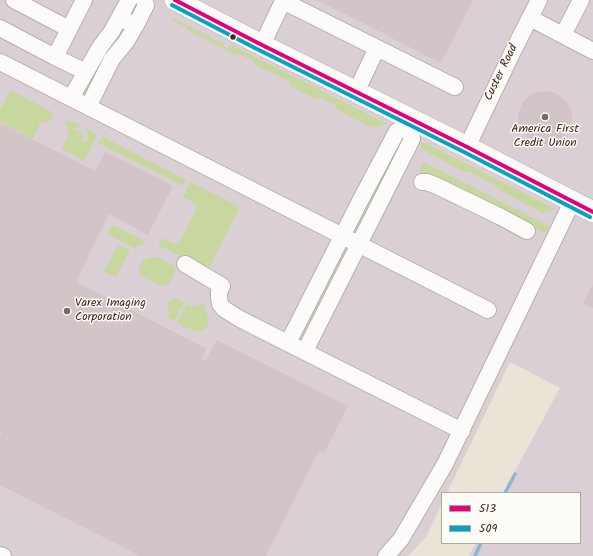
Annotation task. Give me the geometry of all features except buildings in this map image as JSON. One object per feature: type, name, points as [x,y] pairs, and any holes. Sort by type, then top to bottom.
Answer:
[{"type":"main road","points":[[176,0],[356,92],[406,126],[467,147],[593,212]]},
{"type":"street","points":[[14,0],[69,29]]},
{"type":"street","points":[[55,56],[84,0]]},
{"type":"street","points":[[71,98],[129,0]]},
{"type":"street","points":[[88,107],[112,59],[126,42],[136,25],[146,5],[144,0]]},
{"type":"street","name":"Custer Road","points":[[467,147],[539,0]]},
{"type":"street","points":[[563,35],[581,0]]},
{"type":"street","points":[[262,45],[282,1],[455,87]]},
{"type":"street","points":[[530,18],[593,50]]},
{"type":"street","points":[[115,24],[136,25]]},
{"type":"street","points":[[0,28],[86,72]]},
{"type":"street","points":[[356,92],[378,48]]},
{"type":"street","points":[[0,62],[488,310]]},
{"type":"street","points":[[288,343],[343,236],[406,126]]},
{"type":"street","points":[[305,351],[412,139],[406,126]]},
{"type":"street","points":[[422,182],[427,182],[437,186],[527,231]]},
{"type":"street","points":[[386,556],[401,539],[445,464],[572,202]]},
{"type":"street","points":[[185,264],[222,286],[219,292],[220,304],[224,309],[240,319],[462,431]]},
{"type":"shaded area","points":[[0,0],[593,0],[593,556],[469,556],[475,544],[581,544],[581,492],[504,492],[560,388],[510,362],[447,492],[441,492],[441,505],[426,537],[408,556],[0,556]]},
{"type":"green space","points":[[173,18],[224,44],[223,46],[228,49],[230,44],[387,124],[372,128],[336,109],[335,105],[321,98],[316,99],[290,86],[289,81],[255,65],[254,61],[239,54],[236,55],[189,31],[187,28],[172,20]]},
{"type":"green space","points":[[11,90],[52,112],[53,115],[49,122],[47,121],[46,124],[41,121],[33,139],[0,122],[0,108]]},
{"type":"green space","points":[[68,120],[80,125],[78,128],[72,129],[83,134],[84,136],[81,140],[82,142],[85,143],[88,139],[88,135],[85,130],[86,128],[95,133],[96,138],[84,161],[62,149],[69,134],[65,122]]},
{"type":"green space","points":[[104,137],[186,180],[183,186],[98,143],[99,140]]},
{"type":"green space","points":[[420,143],[425,143],[556,209],[543,213],[507,194],[478,176],[468,171],[464,172],[423,150]]},
{"type":"green space","points":[[423,162],[549,226],[545,233],[427,173],[421,173],[420,168]]},
{"type":"green space","points":[[190,182],[240,207],[208,270],[158,246],[162,238],[178,245],[198,205],[183,197]]},
{"type":"green space","points":[[113,225],[147,242],[134,248],[108,234]]},
{"type":"green space","points":[[118,245],[130,250],[117,276],[114,277],[104,272]]},
{"type":"green space","points":[[154,257],[174,266],[174,275],[166,286],[162,286],[139,274],[139,268],[143,261]]},
{"type":"green space","points":[[175,297],[184,303],[174,321],[165,316],[170,314],[166,302]]},
{"type":"green space","points":[[204,303],[209,322],[206,329],[197,332],[177,323],[187,304],[192,307]]},
{"type":"waterway","points":[[506,492],[515,474]]},
{"type":"waterway","points":[[475,556],[481,544]]},
{"type":"transit line","name":"513","points":[[175,0],[593,212]]},
{"type":"transit line","name":"509","points":[[172,5],[590,217]]},
{"type":"place","name":"America First Credit Union","points":[[545,117]]},
{"type":"place","name":"Varex Imaging Corporation","points":[[67,311]]}]
